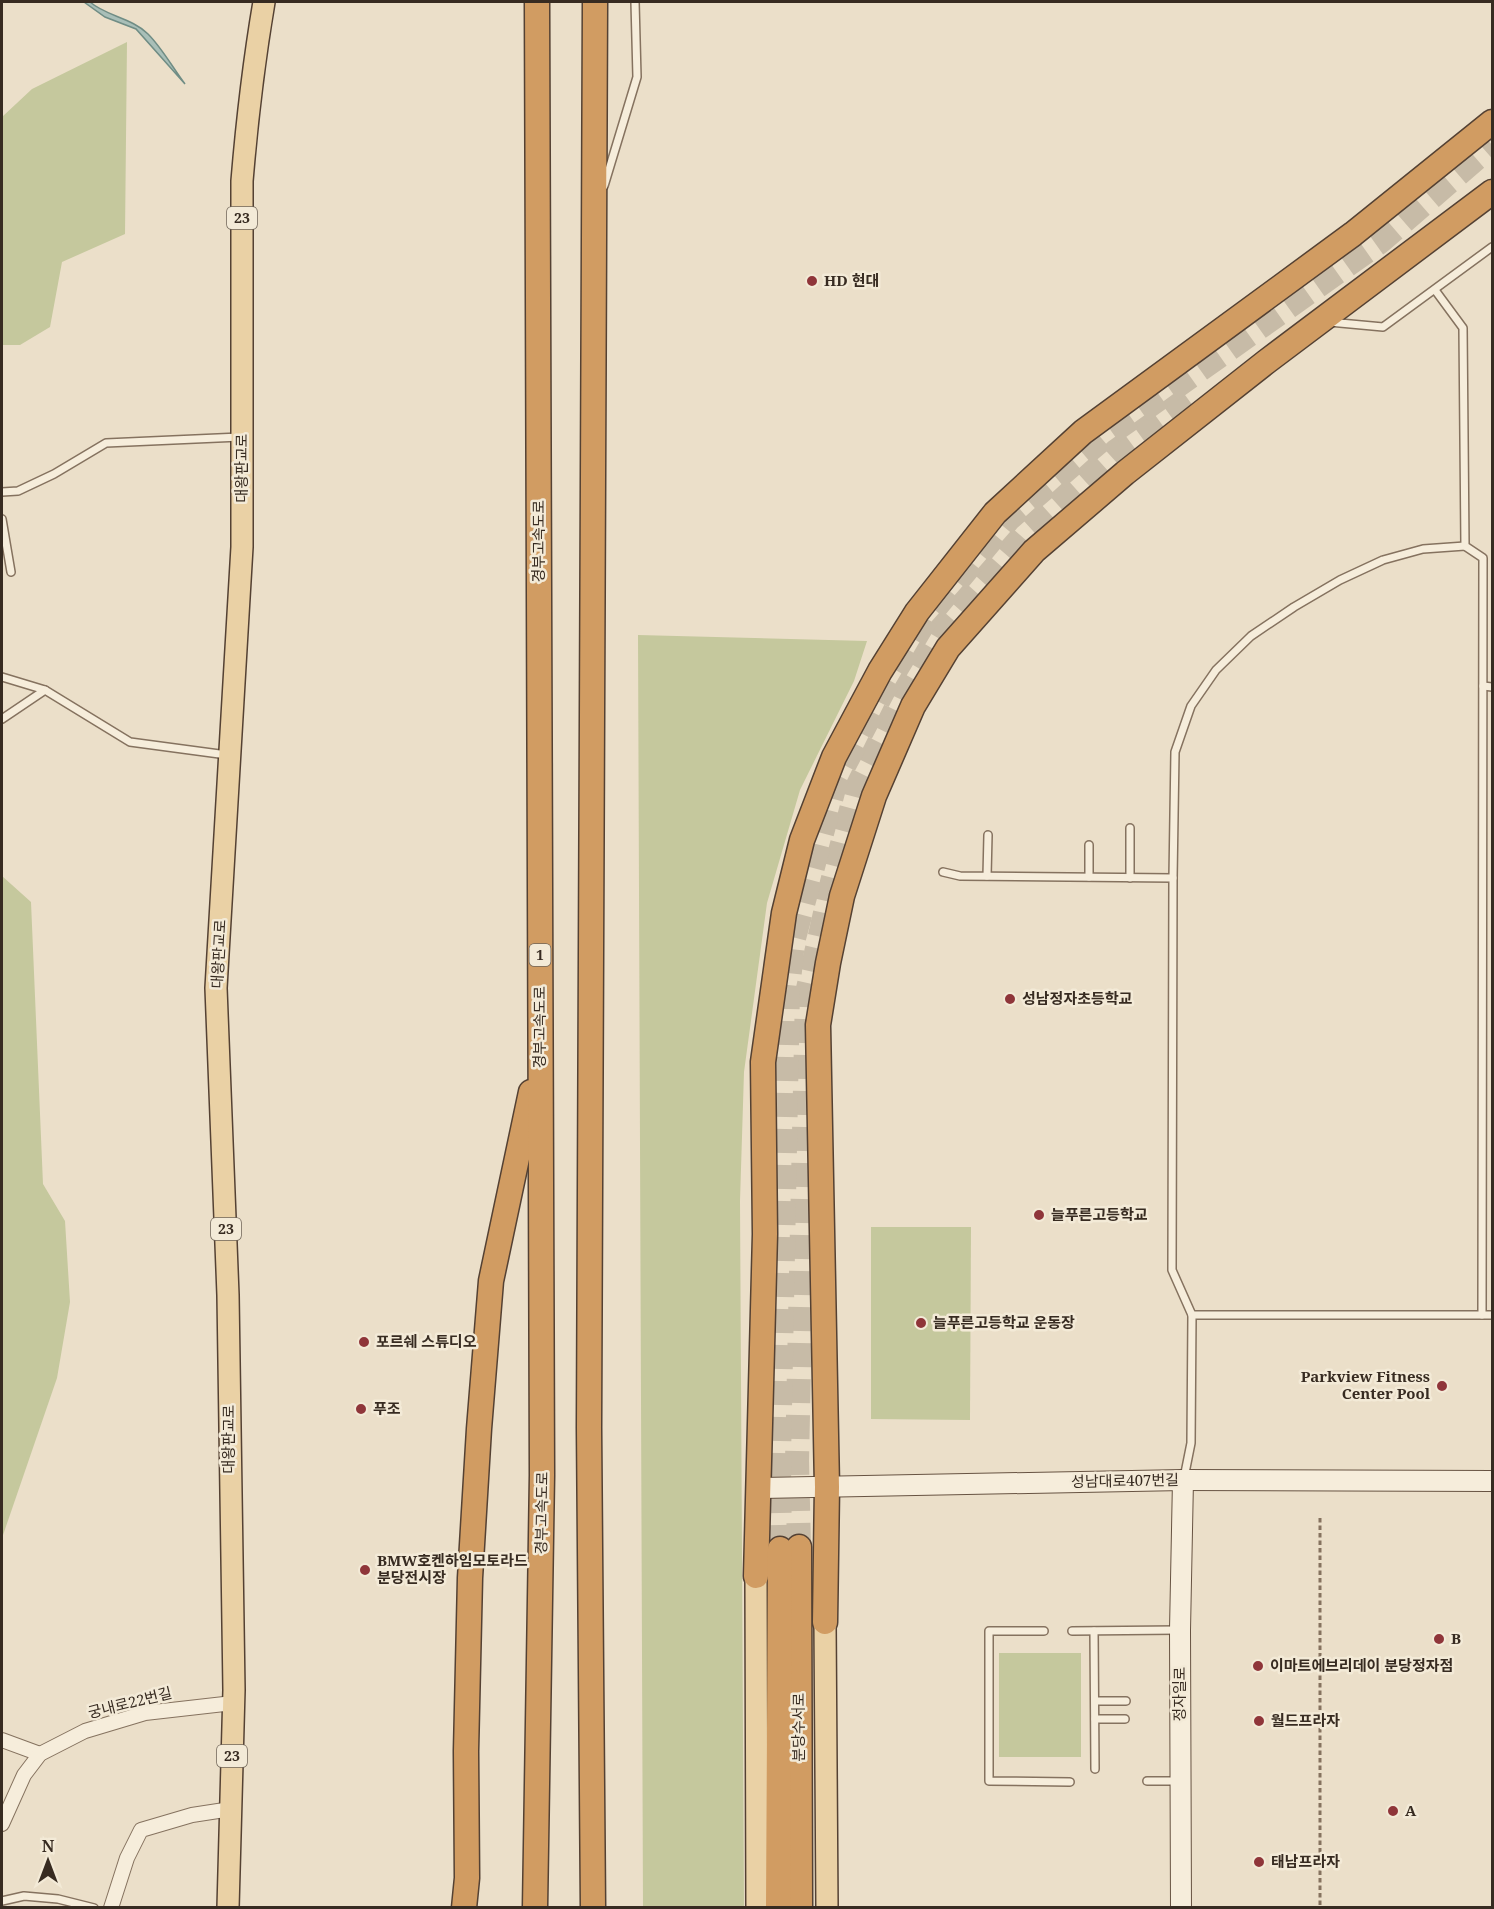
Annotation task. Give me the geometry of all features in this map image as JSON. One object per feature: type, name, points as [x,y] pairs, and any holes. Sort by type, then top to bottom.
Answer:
[{"type":"highway","name":"경부고속도로","points":[[536,1908],[542,1475],[537,2]]},
{"type":"highway","points":[[593,1908],[589,1404],[595,2]]},
{"type":"highway","points":[[756,1576],[765,1234],[763,1062],[784,913],[802,840],[834,757],[874,681],[917,612],[995,513],[1083,432],[1353,234],[1492,122]]},
{"type":"highway","points":[[825,1622],[827,1487],[818,1025],[842,896],[874,796],[912,706],[948,648],[1034,551],[1125,473],[1492,192]]},
{"type":"highway","points":[[464,1908],[467,1878],[466,1751],[470,1578],[478,1429],[491,1281],[540,1046]]},
{"type":"highway","name":"분당수서로","points":[[778,1908],[790,1548],[800,1908]]},
{"type":"main road","name":"대왕판교로","points":[[228,1908],[233,1703],[228,1295],[225,1163],[216,1024],[216,988],[242,547],[243,181],[252,79],[264,2]]},
{"type":"main road","points":[[756,1576],[757,1908]]},
{"type":"main road","points":[[825,1622],[827,1908]]},
{"type":"street","name":"성남대로407번길","points":[[758,1488],[1183,1480],[1492,1481]]},
{"type":"street","name":"정자일로","points":[[1181,1908],[1180,1630],[1183,1480]]},
{"type":"street","name":"궁내로22번길","points":[[2,1824],[24,1775],[40,1754],[85,1731],[145,1713],[233,1703]]},
{"type":"street","points":[[2,1740],[40,1754]]},
{"type":"street","points":[[111,1908],[127,1858],[141,1830],[192,1815],[231,1809]]},
{"type":"lane","points":[[594,217],[637,77],[635,2]]},
{"type":"lane","points":[[1321,322],[1383,327],[1492,248]]},
{"type":"lane","points":[[1435,290],[1463,328],[1464,546]]},
{"type":"lane","points":[[2,492],[18,490],[54,474],[106,443],[242,436]]},
{"type":"lane","points":[[2,519],[11,572]]},
{"type":"lane","points":[[1183,1480],[1191,1443],[1192,1315],[1172,1270],[1175,752],[1191,706],[1216,670],[1251,636],[1340,580],[1383,560],[1423,549],[1464,546],[1483,558],[1482,1315]]},
{"type":"lane","points":[[2,677],[45,690],[130,742],[230,755]]},
{"type":"lane","points":[[1483,686],[1492,687]]},
{"type":"lane","points":[[2,719],[45,690]]},
{"type":"lane","points":[[1130,828],[1130,878]]},
{"type":"lane","points":[[987,876],[988,836]]},
{"type":"lane","points":[[1089,845],[1089,877]]},
{"type":"lane","points":[[943,872],[960,876],[1173,878]]},
{"type":"lane","points":[[1192,1315],[1492,1315]]},
{"type":"lane","points":[[1072,1631],[1180,1630]]},
{"type":"lane","points":[[1044,1631],[989,1631],[989,1781],[1070,1782]]},
{"type":"lane","points":[[1094,1631],[1095,1769]]},
{"type":"lane","points":[[1095,1701],[1126,1701]]},
{"type":"lane","points":[[1095,1719],[1125,1719]]},
{"type":"lane","points":[[1147,1781],[1180,1781]]},
{"type":"lane","points":[[2,1901],[24,1896],[58,1899],[94,1908]]},
{"type":"path","points":[[1320,1518],[1320,1908]]},
{"type":"green space","points":[[127,42],[125,234],[62,262],[50,327],[20,345],[2,345],[2,117],[32,89]]},
{"type":"green space","points":[[638,635],[867,641],[854,681],[800,790],[767,903],[744,1072],[740,1201],[744,1907],[643,1907]]},
{"type":"green space","points":[[2,876],[31,902],[43,1184],[65,1221],[70,1302],[57,1378],[2,1538]]},
{"type":"green space","name":"늘푸른고등학교 운동장","points":[[871,1227],[971,1227],[970,1420],[871,1419]]},
{"type":"green space","points":[[999,1653],[1081,1653],[1081,1757],[999,1757]]},
{"type":"water","points":[[84,2],[90,2],[142,29],[158,45],[185,84],[136,29],[105,17]]},
{"type":"tunnel","points":[[780,1549],[779,1461],[788,990],[793,942],[836,781],[884,690],[927,618],[1009,519],[1104,438],[1380,242],[1492,145]]},
{"type":"tunnel","points":[[799,1547],[797,1461],[807,993],[832,882],[857,787],[902,696],[941,629],[1025,533],[1116,451],[1191,396]]},
{"type":"place","name":"HD 현대","points":[[812,281]]},
{"type":"place","name":"성남정자초등학교","points":[[1010,999]]},
{"type":"place","name":"늘푸른고등학교","points":[[1039,1215]]},
{"type":"place","name":"늘푸른고등학교 운동장","points":[[921,1323]]},
{"type":"place","name":"포르쉐 스튜디오","points":[[364,1342]]},
{"type":"place","name":"Parkview Fitness Center Pool","points":[[1442,1386]]},
{"type":"place","name":"푸조","points":[[361,1409]]},
{"type":"place","name":"BMW호켄하임모토라드 분당전시장","points":[[365,1570]]},
{"type":"place","name":"B","points":[[1439,1639]]},
{"type":"place","name":"이마트에브리데이 분당정자점","points":[[1258,1666]]},
{"type":"place","name":"월드프라자","points":[[1259,1721]]},
{"type":"place","name":"A","points":[[1393,1811]]},
{"type":"place","name":"태남프라자","points":[[1259,1862]]}]
